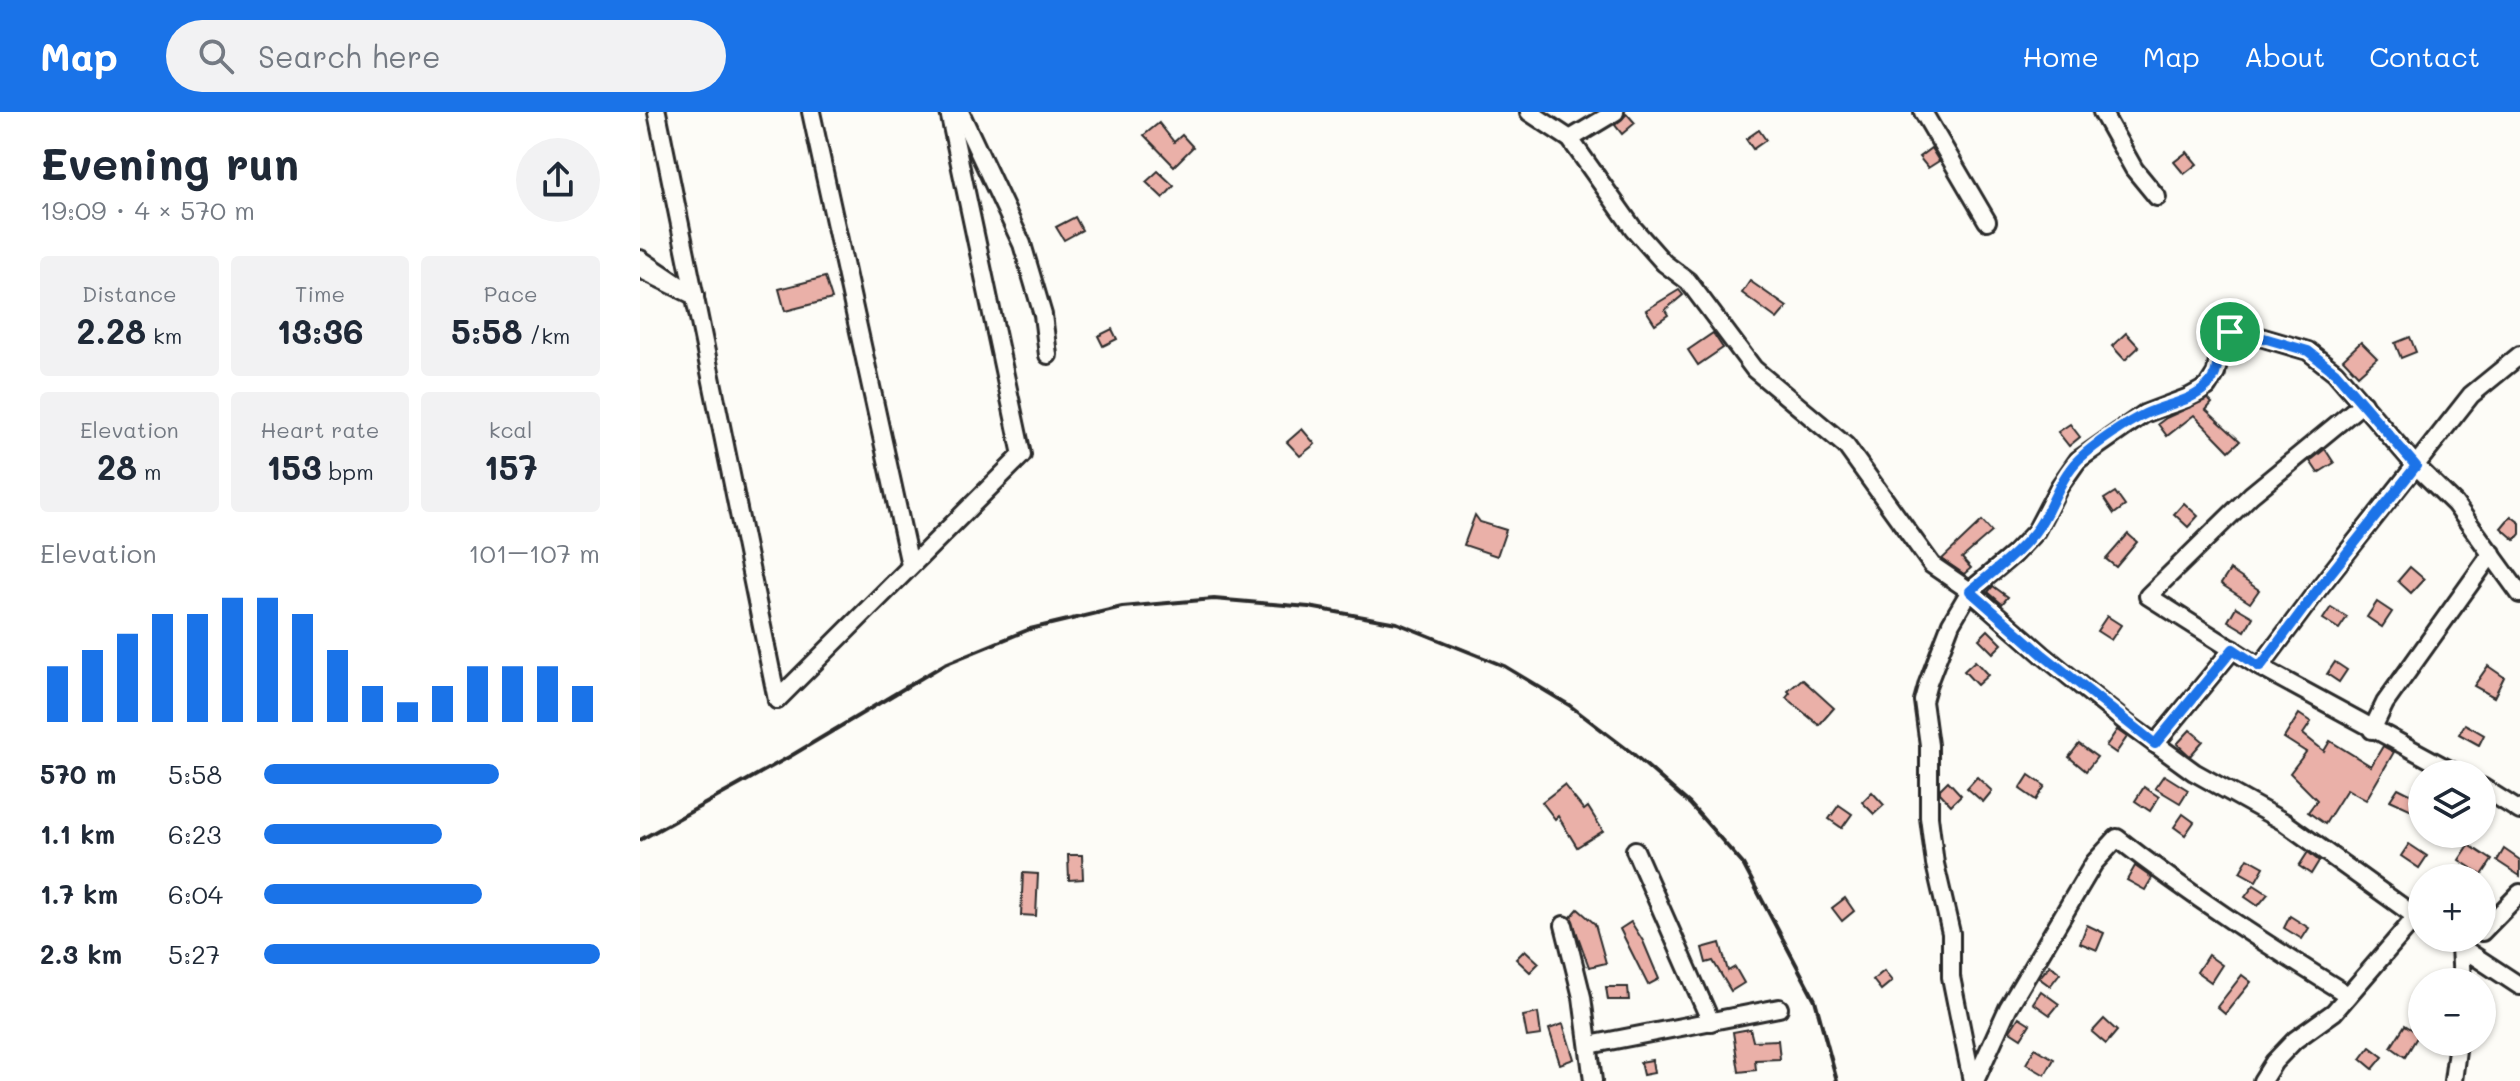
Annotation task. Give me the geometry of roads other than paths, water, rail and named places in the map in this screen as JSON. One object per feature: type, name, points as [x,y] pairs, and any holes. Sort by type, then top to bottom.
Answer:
[{"type":"street","points":[[657,112],[777,700],[1022,455],[949,112]]},
{"type":"street","points":[[811,112],[910,565]]},
{"type":"street","points":[[960,112],[1022,244],[1043,315],[1048,355]]},
{"type":"street","points":[[1529,112],[1570,139],[1633,228],[1664,263],[1688,281],[1754,369],[1846,446],[1932,565],[1970,591],[2043,655],[2155,744],[2194,772],[2284,822],[2408,911]]},
{"type":"street","points":[[1570,139],[1615,112]]},
{"type":"street","points":[[1923,112],[1987,221]]},
{"type":"street","points":[[2102,112],[2134,169],[2157,197]]},
{"type":"street","points":[[640,259],[695,296]]},
{"type":"street","points":[[640,269],[695,296]]},
{"type":"street","points":[[1974,1081],[1951,977],[1951,933],[1935,864],[1929,817],[1929,745],[1923,701],[1951,623],[1970,591],[2036,531],[2059,487],[2078,460],[2144,414],[2207,387],[2216,373],[2221,342],[2230,332],[2243,332],[2308,351],[2335,372],[2416,466],[2455,504],[2492,553],[2515,576],[2520,594]]},
{"type":"street","points":[[2260,667],[2471,395],[2520,355]]},
{"type":"street","points":[[2363,403],[2251,495],[2148,596],[2260,667],[2430,760]]},
{"type":"street","points":[[2372,730],[2393,691],[2492,553]]},
{"type":"street","points":[[2155,744],[2233,649]]},
{"type":"street","points":[[2496,796],[2520,811]]},
{"type":"street","points":[[1974,1081],[2008,1008],[2094,863],[2117,838],[2230,921],[2348,995]]},
{"type":"street","points":[[1635,850],[1711,1022]]},
{"type":"street","points":[[2496,918],[2520,893]]},
{"type":"street","points":[[1564,925],[1582,997],[1593,1081]]},
{"type":"street","points":[[2262,1081],[2274,1062],[2295,1040],[2334,1012],[2408,931]]},
{"type":"street","points":[[2474,952],[2520,986]]},
{"type":"street","points":[[1589,1045],[1779,1008]]},
{"type":"street","points":[[2453,1081],[2456,1056]]},
{"type":"railway","points":[[640,840],[789,757],[945,664],[1030,629],[1122,607],[1214,599],[1309,607],[1397,623],[1504,666],[1569,705],[1632,753],[1690,804],[1743,864],[1815,1000],[1837,1081]]}]
